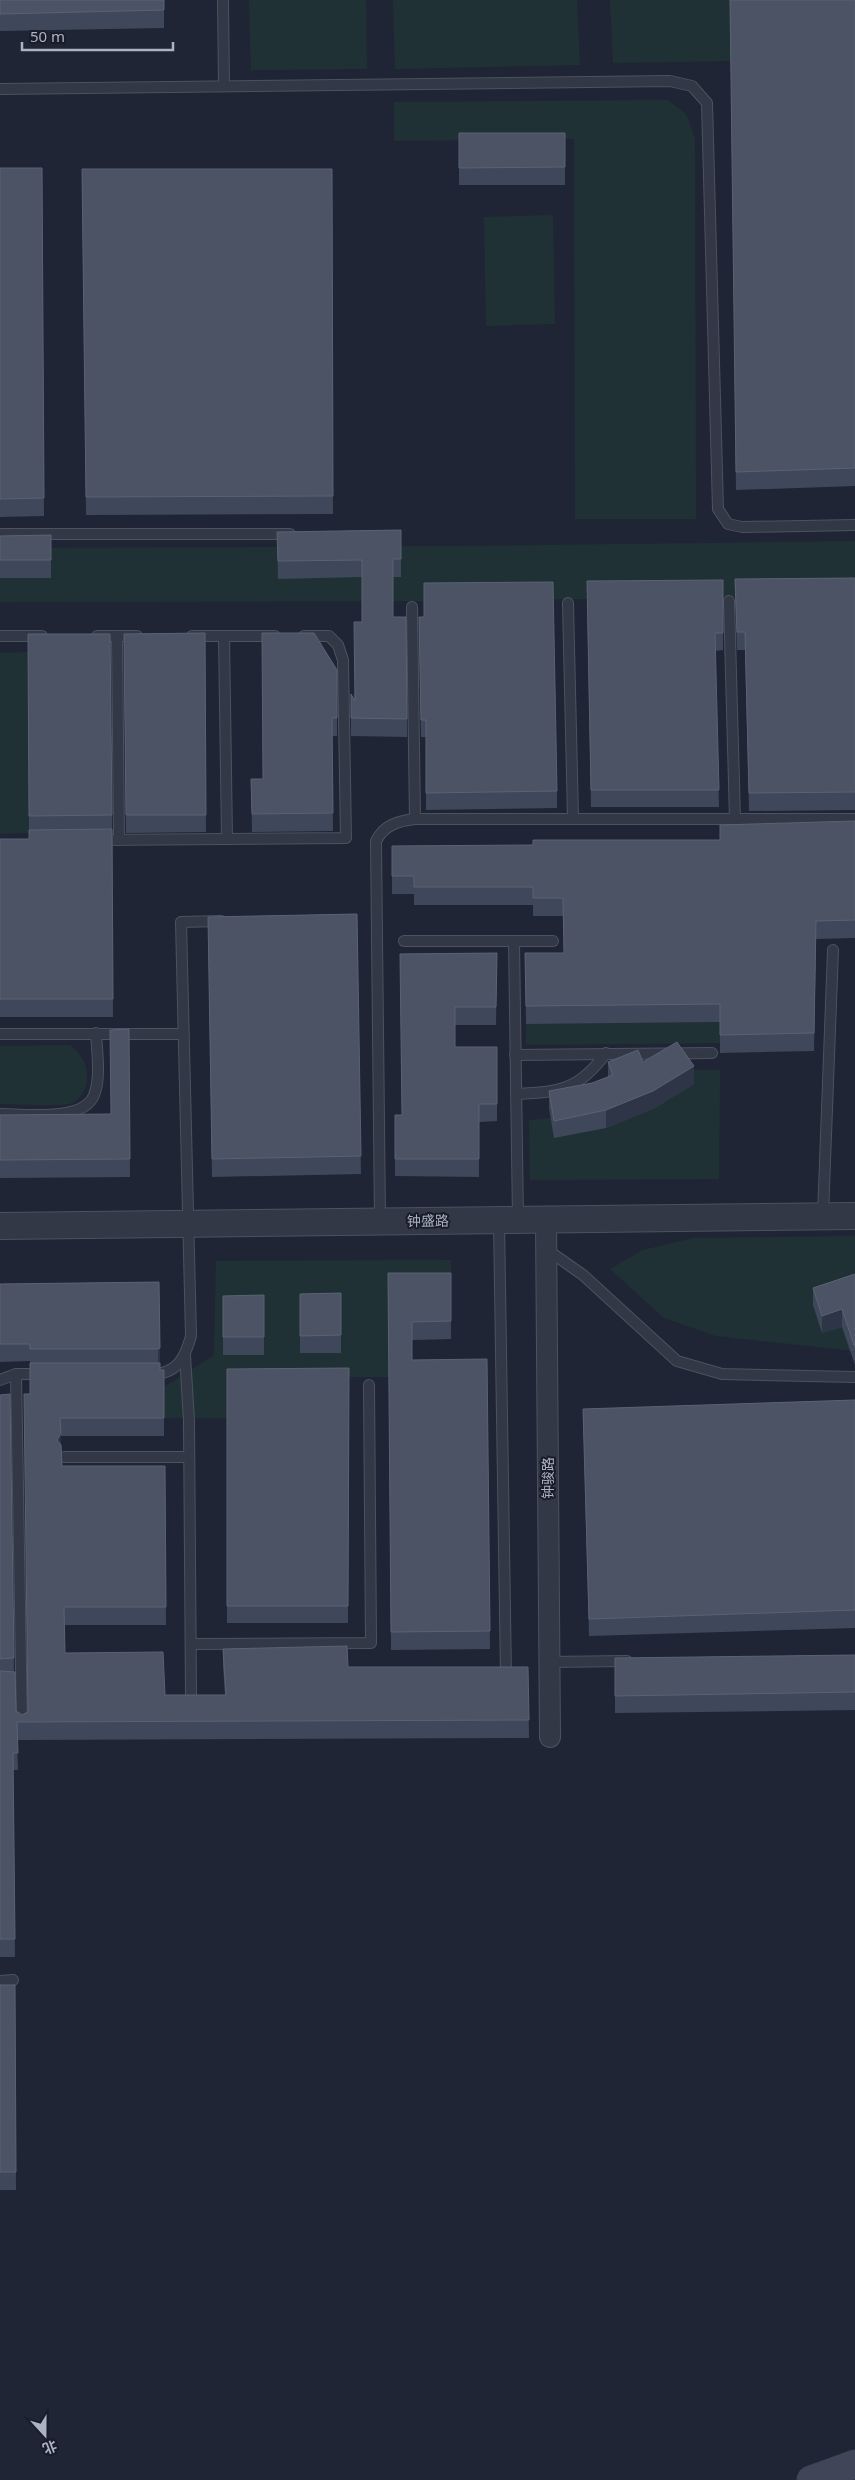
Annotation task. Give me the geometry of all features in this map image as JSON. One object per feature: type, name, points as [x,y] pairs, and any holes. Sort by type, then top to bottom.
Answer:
[{"type":"main road","points":[[811,2480],[855,2464]]},
{"type":"street","name":"钟盛路","points":[[0,1226],[855,1216]]},
{"type":"street","name":"钟骏路","points":[[546,1220],[550,1736]]},
{"type":"lane","points":[[223,0],[224,86]]},
{"type":"lane","points":[[0,89],[670,80],[692,86],[707,103],[718,509],[728,524],[742,527],[855,525]]},
{"type":"lane","points":[[0,534],[296,534]]},
{"type":"lane","points":[[729,601],[735,819]]},
{"type":"lane","points":[[568,603],[573,818]]},
{"type":"lane","points":[[412,607],[415,818]]},
{"type":"lane","points":[[0,636],[49,636]]},
{"type":"lane","points":[[88,636],[146,636]]},
{"type":"lane","points":[[117,636],[119,840]]},
{"type":"lane","points":[[89,840],[346,838],[342,660],[338,645],[329,636],[185,636]]},
{"type":"lane","points":[[224,636],[227,839]]},
{"type":"lane","points":[[380,1222],[376,841],[380,832],[390,825],[415,818],[855,818]]},
{"type":"lane","points":[[140,1374],[159,1374],[174,1368],[185,1355],[191,1336],[181,922],[231,921]]},
{"type":"lane","points":[[404,941],[553,942]]},
{"type":"lane","points":[[506,1676],[508,1220],[516,1094],[514,942]]},
{"type":"lane","points":[[823,1216],[833,950]]},
{"type":"lane","points":[[0,1114],[72,1113],[85,1108],[94,1097],[97,1084],[96,1033]]},
{"type":"lane","points":[[0,1034],[183,1034]]},
{"type":"lane","points":[[515,1055],[712,1053]]},
{"type":"lane","points":[[516,1094],[546,1093],[571,1086],[591,1074],[606,1054]]},
{"type":"lane","points":[[546,1249],[583,1275],[677,1361],[722,1374],[855,1377]]},
{"type":"lane","points":[[185,1355],[189,1383],[191,1696]]},
{"type":"lane","points":[[16,1374],[22,1726]]},
{"type":"lane","points":[[0,1380],[16,1374],[54,1374]]},
{"type":"lane","points":[[192,1644],[371,1643],[369,1385]]},
{"type":"lane","points":[[64,1457],[189,1457]]},
{"type":"lane","points":[[549,1662],[638,1661]]},
{"type":"lane","points":[[7,1683],[21,1683]]},
{"type":"lane","points":[[0,1980],[13,1980]]},
{"type":"shaded area","points":[[249,0],[366,0],[367,69],[251,70]]},
{"type":"shaded area","points":[[393,0],[577,0],[580,65],[395,69]]},
{"type":"shaded area","points":[[610,0],[730,0],[731,61],[613,63]]},
{"type":"shaded area","points":[[668,100],[686,114],[695,138],[696,519],[575,519],[574,139],[394,141],[394,102]]},
{"type":"shaded area","points":[[553,215],[555,324],[486,326],[484,217]]},
{"type":"shaded area","points":[[855,541],[855,596],[424,601],[0,602],[0,548],[471,546]]},
{"type":"shaded area","points":[[28,652],[29,833],[0,834],[0,653]]},
{"type":"shaded area","points":[[720,1022],[720,1043],[526,1045],[526,1024]]},
{"type":"shaded area","points":[[70,1045],[83,1059],[87,1072],[84,1090],[77,1100],[63,1105],[0,1104],[0,1046]]},
{"type":"shaded area","points":[[678,1070],[720,1070],[719,1179],[530,1180],[529,1120],[573,1116]]},
{"type":"shaded area","points":[[855,1236],[855,1351],[716,1336],[664,1318],[610,1269],[643,1250],[693,1238]]},
{"type":"shaded area","points":[[451,1260],[451,1339],[412,1340],[412,1377],[349,1377],[227,1388],[227,1418],[164,1418],[164,1387],[214,1355],[216,1261]]},
{"type":"building","points":[[0,0],[164,0],[164,10],[0,14]]},
{"type":"building","points":[[730,0],[855,0],[855,468],[736,472]]},
{"type":"building","points":[[459,133],[565,133],[565,167],[459,168]]},
{"type":"building","points":[[0,168],[42,168],[44,498],[0,499]]},
{"type":"building","points":[[82,169],[332,169],[333,496],[86,497]]},
{"type":"building","points":[[401,530],[401,559],[393,559],[393,617],[406,617],[407,719],[351,718],[351,694],[355,701],[354,622],[362,622],[362,560],[278,561],[277,532]]},
{"type":"building","points":[[51,535],[51,560],[0,560],[0,536]]},
{"type":"building","points":[[855,578],[855,792],[749,793],[745,632],[737,632],[735,579]]},
{"type":"building","points":[[723,580],[723,633],[715,633],[719,790],[591,790],[587,581]]},
{"type":"building","points":[[553,582],[557,791],[426,793],[426,720],[421,720],[419,617],[424,617],[424,583]]},
{"type":"building","points":[[205,633],[206,815],[126,815],[124,634]]},
{"type":"building","points":[[262,633],[314,633],[337,670],[337,718],[332,718],[333,813],[252,814],[251,779],[263,779]]},
{"type":"building","points":[[28,634],[110,634],[112,815],[29,816]]},
{"type":"building","points":[[855,821],[855,920],[816,921],[814,1033],[720,1035],[720,1004],[526,1006],[525,953],[564,953],[563,898],[533,898],[533,887],[414,887],[414,876],[392,876],[392,846],[533,845],[533,840],[720,840],[720,825]]},
{"type":"building","points":[[112,829],[113,999],[0,999],[0,839],[29,839],[29,830]]},
{"type":"building","points":[[357,914],[361,1156],[212,1159],[208,917]]},
{"type":"building","points":[[497,953],[496,1007],[455,1007],[455,1047],[497,1047],[497,1104],[479,1104],[479,1159],[395,1159],[395,1115],[402,1115],[400,954]]},
{"type":"building","points":[[129,1029],[130,1159],[0,1160],[0,1115],[111,1114],[110,1030]]},
{"type":"building","points":[[677,1042],[694,1066],[653,1091],[606,1110],[554,1121],[549,1091],[592,1083],[613,1075],[608,1062],[638,1050],[643,1062]]},
{"type":"building","points":[[388,1273],[451,1273],[451,1321],[412,1322],[412,1360],[487,1359],[490,1631],[391,1632]]},
{"type":"building","points":[[855,1274],[855,1348],[842,1309],[822,1316],[813,1288]]},
{"type":"building","points":[[159,1282],[160,1348],[158,1349],[30,1349],[30,1344],[0,1344],[0,1284]]},
{"type":"building","points":[[341,1293],[341,1335],[300,1336],[300,1294]]},
{"type":"building","points":[[264,1295],[264,1337],[223,1337],[223,1296]]},
{"type":"building","points":[[30,1363],[160,1363],[160,1370],[164,1370],[164,1418],[60,1418],[61,1433],[57,1440],[61,1445],[62,1466],[165,1466],[166,1607],[64,1607],[65,1653],[163,1652],[165,1695],[226,1695],[223,1649],[347,1646],[348,1667],[528,1667],[529,1720],[17,1722],[18,1753],[13,1753],[15,1939],[0,1939],[0,1671],[15,1672],[16,1711],[22,1715],[28,1712],[24,1394],[30,1394]]},
{"type":"building","points":[[349,1368],[348,1606],[227,1606],[227,1369]]},
{"type":"building","points":[[10,1394],[14,1658],[0,1659],[0,1395]]},
{"type":"building","points":[[855,1400],[855,1610],[589,1619],[583,1409]]},
{"type":"building","points":[[855,1655],[855,1692],[615,1696],[615,1658]]},
{"type":"building","points":[[0,1985],[15,1985],[16,2172],[0,2172]]}]
